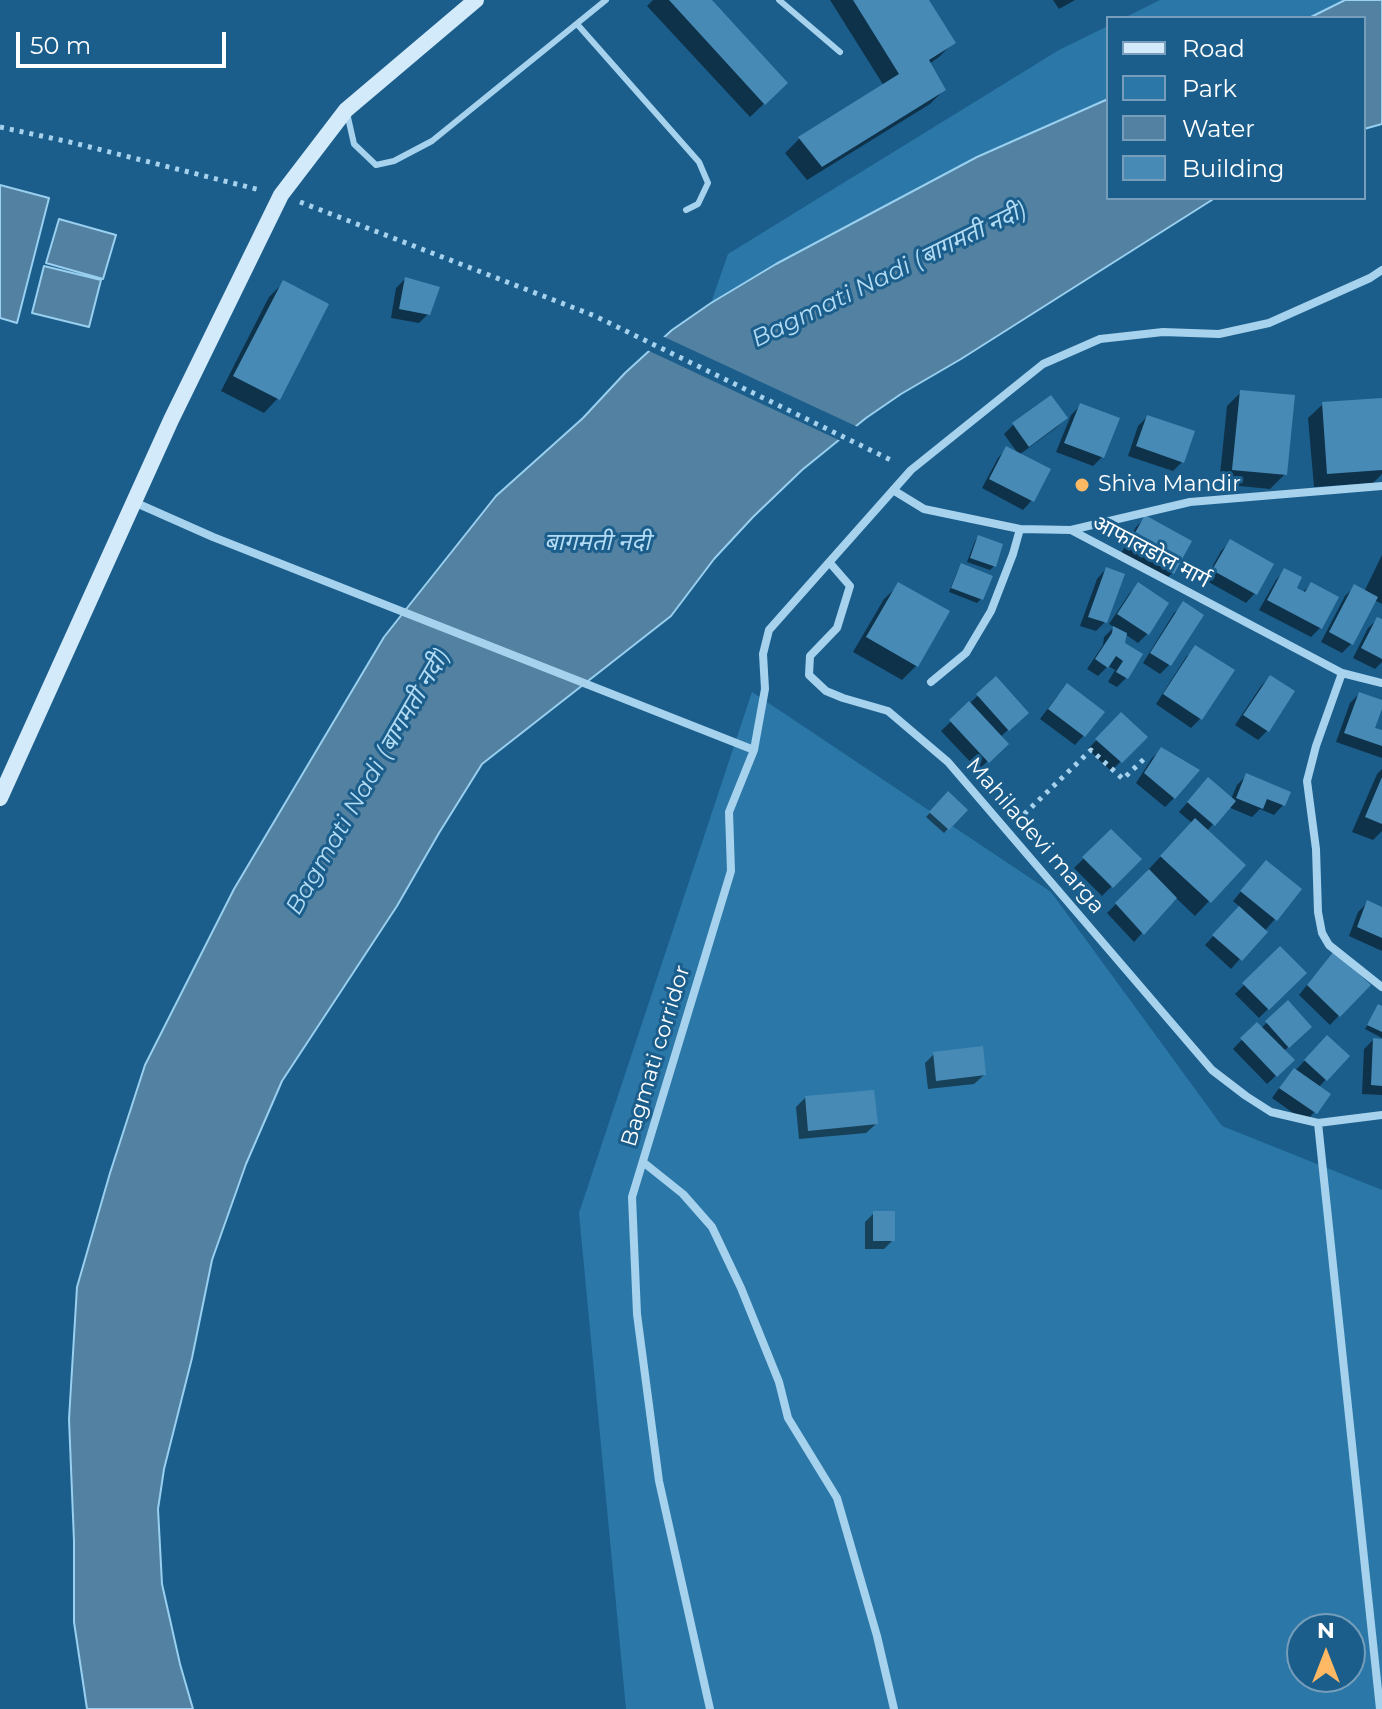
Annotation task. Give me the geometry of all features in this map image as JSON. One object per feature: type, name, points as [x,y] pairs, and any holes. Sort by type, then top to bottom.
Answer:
[{"type":"main road","points":[[0,798],[171,420],[281,195],[346,110],[476,0]]},
{"type":"street","name":"Bagmati corridor","points":[[710,1709],[659,1481],[637,1314],[632,1197],[731,871],[729,812],[754,750],[765,689],[763,654],[769,630],[911,470],[1043,364],[1100,339],[1163,332],[1219,334],[1269,323],[1382,270]]},
{"type":"street","points":[[1071,530],[1190,502],[1382,486]]},
{"type":"street","name":"आफालडोल मार्ग","points":[[893,490],[924,509],[1020,529],[1071,530],[1342,673],[1382,683]]},
{"type":"street","points":[[134,502],[213,537],[754,750]]},
{"type":"street","points":[[931,682],[966,653],[991,611],[1020,529]]},
{"type":"street","name":"Mahiladevi marga","points":[[830,563],[850,586],[837,628],[810,656],[809,675],[826,691],[888,711],[948,762],[1212,1070],[1271,1112],[1318,1123]]},
{"type":"street","points":[[1342,673],[1307,781],[1316,849],[1318,912],[1322,933],[1329,945],[1382,987]]},
{"type":"street","points":[[1380,1709],[1318,1123],[1382,1115]]},
{"type":"street","points":[[643,1162],[683,1194],[712,1227],[741,1288],[779,1382],[788,1418],[837,1498],[877,1636],[894,1709]]},
{"type":"lane","points":[[346,110],[354,144],[376,165],[394,161],[432,141],[606,0]]},
{"type":"lane","points":[[779,0],[840,52]]},
{"type":"lane","points":[[577,24],[699,162],[708,183],[698,204],[686,210]]},
{"type":"path","points":[[0,127],[281,195],[595,316],[911,470]]},
{"type":"path","points":[[1007,831],[1091,750],[1123,779],[1144,759]]},
{"type":"green space","points":[[1160,0],[1345,0],[1313,16],[1128,16]]},
{"type":"green space","points":[[1106,27],[1106,100],[977,157],[776,264],[711,303],[728,254],[1059,50]]},
{"type":"green space","points":[[752,692],[1051,892],[1222,1126],[1382,1190],[1382,1709],[626,1709],[579,1213]]},
{"type":"water","points":[[1345,0],[1382,0],[1382,124],[1366,128],[1366,16],[1313,16]]},
{"type":"water","name":"बागमती नदी","points":[[1106,100],[1106,200],[1212,200],[866,418],[802,470],[753,517],[714,559],[671,616],[482,764],[397,906],[282,1081],[246,1164],[212,1260],[192,1358],[164,1469],[158,1509],[162,1584],[193,1709],[87,1709],[74,1622],[69,1419],[77,1287],[145,1065],[234,889],[384,637],[496,496],[583,418],[625,373],[672,330],[776,264],[977,157]]},
{"type":"water","points":[[0,185],[49,198],[17,323],[0,318]]},
{"type":"water","points":[[59,219],[116,235],[103,279],[46,263]]},
{"type":"water","points":[[44,266],[101,280],[89,327],[32,313]]},
{"type":"pier","points":[[660,335],[860,428],[843,442],[645,349]]},
{"type":"building","points":[[669,0],[712,0],[788,83],[765,105]]},
{"type":"building","points":[[853,0],[929,0],[956,43],[929,60],[946,90],[822,167],[798,137],[899,74]]},
{"type":"building","points":[[405,277],[440,287],[430,315],[399,309]]},
{"type":"building","points":[[283,280],[329,304],[280,400],[233,376]]},
{"type":"building","points":[[1240,390],[1295,395],[1287,475],[1232,470]]},
{"type":"building","points":[[1051,395],[1068,418],[1029,447],[1012,423]]},
{"type":"building","points":[[1382,398],[1382,470],[1327,474],[1322,402]]},
{"type":"building","points":[[1080,403],[1120,418],[1104,458],[1064,443]]},
{"type":"building","points":[[1147,415],[1195,431],[1184,463],[1136,446]]},
{"type":"building","points":[[1006,446],[1051,469],[1034,502],[989,479]]},
{"type":"building","points":[[1145,515],[1192,541],[1174,574],[1127,547]]},
{"type":"building","points":[[978,535],[1003,544],[996,567],[970,558]]},
{"type":"building","points":[[1230,539],[1274,564],[1257,595],[1212,570]]},
{"type":"building","points":[[961,563],[993,576],[983,600],[951,588]]},
{"type":"building","points":[[1106,567],[1125,574],[1107,623],[1088,617]]},
{"type":"building","points":[[1284,568],[1302,577],[1297,588],[1305,592],[1311,582],[1339,597],[1322,629],[1267,600]]},
{"type":"building","points":[[898,582],[950,611],[918,667],[866,637]]},
{"type":"building","points":[[1138,582],[1169,603],[1149,635],[1117,614]]},
{"type":"building","points":[[1354,584],[1378,597],[1353,645],[1329,632]]},
{"type":"building","points":[[1183,601],[1204,615],[1171,666],[1150,653]]},
{"type":"building","points":[[1377,617],[1382,619],[1382,659],[1361,648]]},
{"type":"building","points":[[1113,626],[1127,633],[1125,643],[1143,654],[1128,679],[1116,672],[1123,661],[1116,656],[1108,668],[1095,659],[1112,633]]},
{"type":"building","points":[[1195,645],[1235,670],[1202,720],[1163,694]]},
{"type":"building","points":[[1270,675],[1295,691],[1269,732],[1243,715]]},
{"type":"building","points":[[996,676],[1029,713],[1009,731],[976,694]]},
{"type":"building","points":[[1067,683],[1105,712],[1085,737],[1048,709]]},
{"type":"building","points":[[1359,692],[1382,700],[1375,728],[1382,730],[1382,746],[1344,733]]},
{"type":"building","points":[[969,701],[1009,744],[989,763],[949,720]]},
{"type":"building","points":[[1121,712],[1148,737],[1122,763],[1095,739]]},
{"type":"building","points":[[1161,747],[1200,770],[1175,799],[1144,773]]},
{"type":"building","points":[[1246,773],[1291,792],[1285,806],[1267,799],[1263,809],[1236,798]]},
{"type":"building","points":[[1208,777],[1236,801],[1215,826],[1187,802]]},
{"type":"building","points":[[1382,777],[1382,824],[1365,817]]},
{"type":"building","points":[[948,791],[968,810],[949,830],[929,812]]},
{"type":"building","points":[[1195,818],[1246,865],[1211,903],[1160,856]]},
{"type":"building","points":[[1111,829],[1142,859],[1113,888],[1082,857]]},
{"type":"building","points":[[1266,860],[1302,889],[1277,921],[1240,891]]},
{"type":"building","points":[[1149,869],[1177,898],[1144,935],[1115,903]]},
{"type":"building","points":[[1367,900],[1382,907],[1382,938],[1357,927]]},
{"type":"building","points":[[1239,906],[1268,932],[1242,961],[1212,935]]},
{"type":"building","points":[[1280,946],[1307,973],[1269,1010],[1242,983]]},
{"type":"building","points":[[1334,951],[1371,985],[1340,1017],[1307,985]]},
{"type":"building","points":[[1288,1000],[1312,1027],[1289,1048],[1265,1021]]},
{"type":"building","points":[[1378,1004],[1382,1006],[1382,1032],[1367,1025]]},
{"type":"building","points":[[1257,1022],[1295,1060],[1277,1077],[1240,1038]]},
{"type":"building","points":[[1327,1035],[1350,1056],[1327,1081],[1304,1060]]},
{"type":"building","points":[[1373,1038],[1382,1039],[1382,1086],[1371,1085]]},
{"type":"building","points":[[983,1046],[986,1075],[936,1081],[933,1052]]},
{"type":"building","points":[[1294,1068],[1331,1094],[1317,1114],[1279,1088]]},
{"type":"building","points":[[874,1090],[878,1124],[808,1131],[805,1096]]},
{"type":"building","points":[[873,1211],[895,1211],[895,1241],[873,1241]]},
{"type":"place","name":"Shiva Mandir","points":[[1082,485]]},
{"type":"water label","name":"Bagmati Nadi (बागमती नदी)","points":[[889,275]]},
{"type":"water label","name":"Bagmati Nadi (बागमती नदी)","points":[[368,782]]}]
